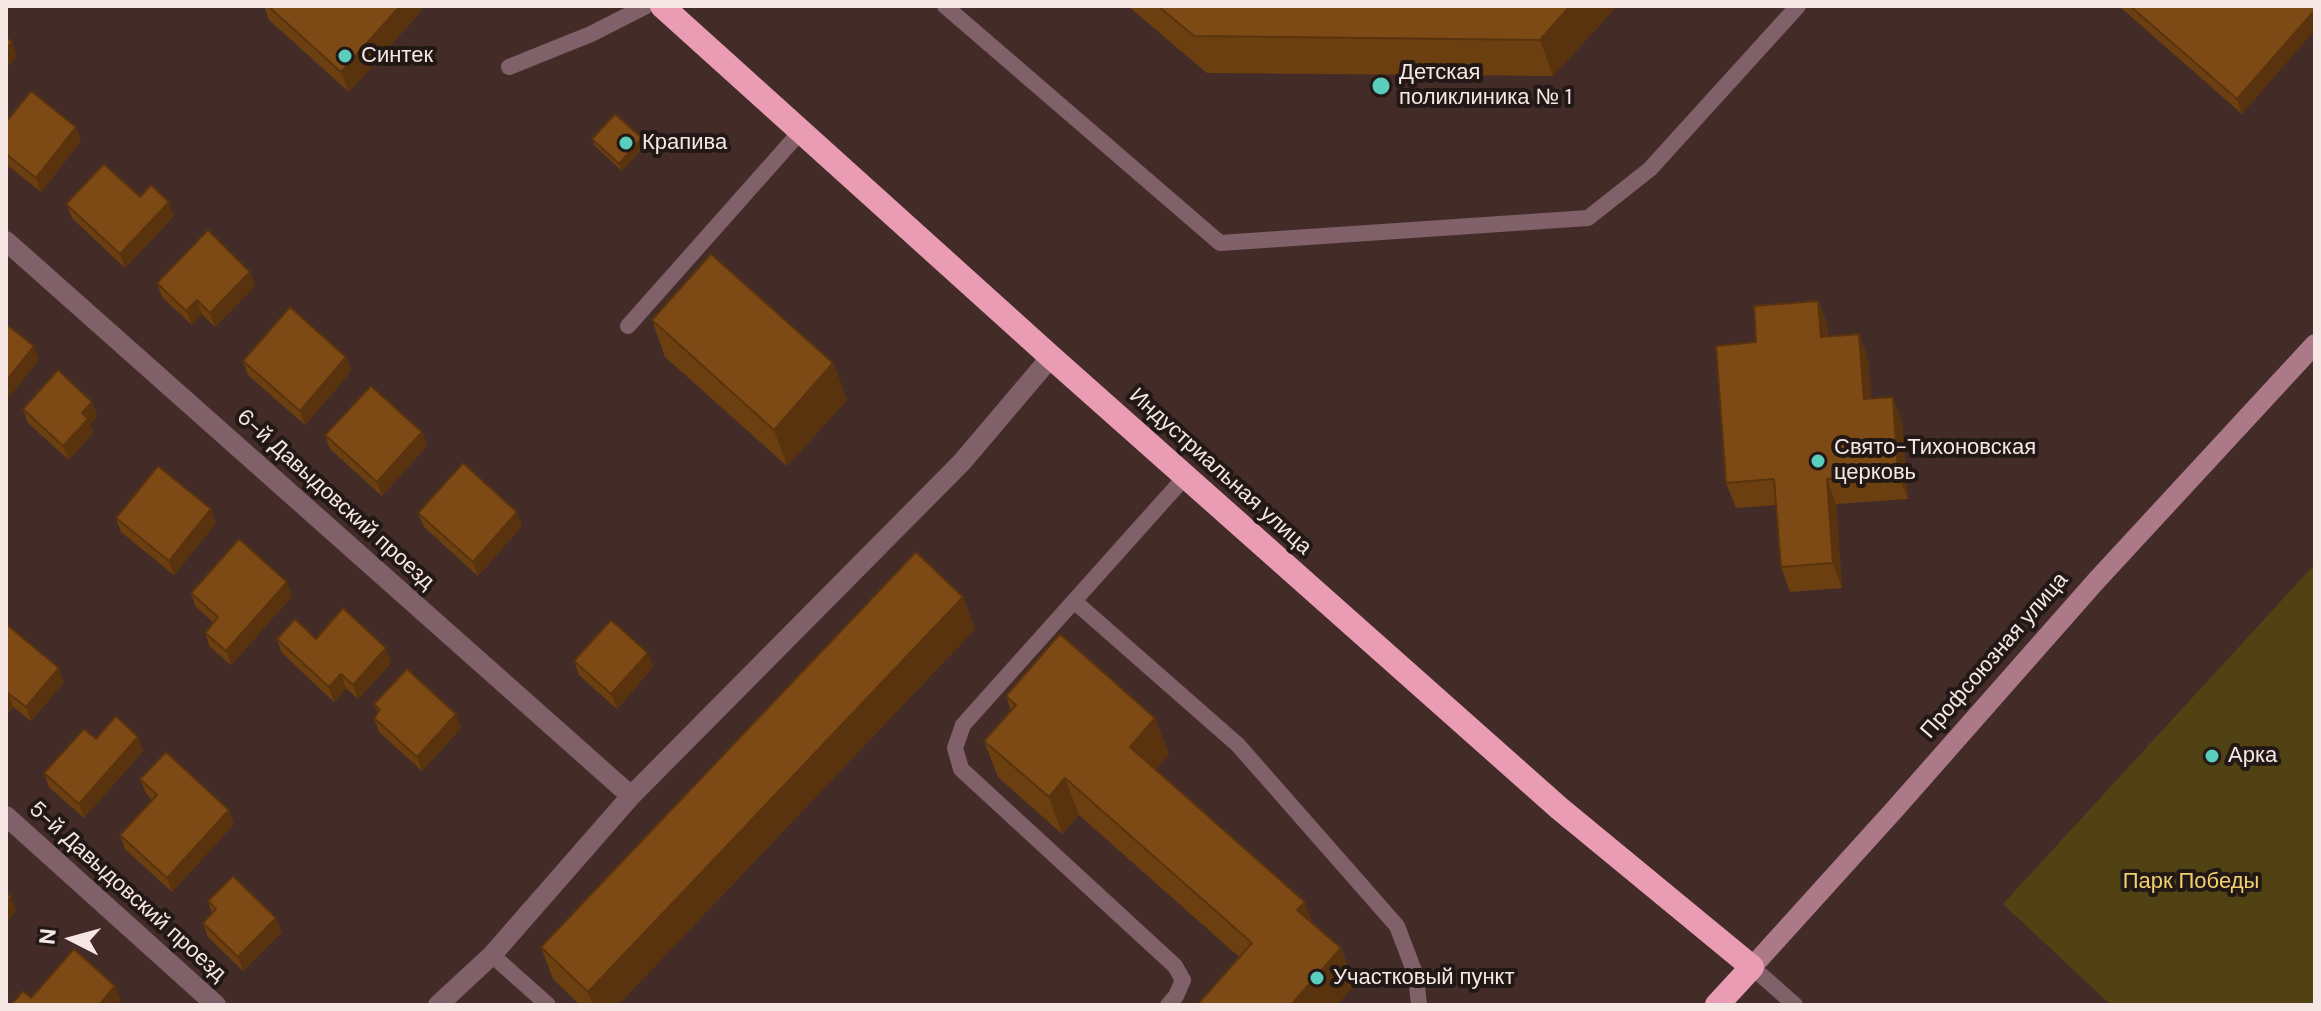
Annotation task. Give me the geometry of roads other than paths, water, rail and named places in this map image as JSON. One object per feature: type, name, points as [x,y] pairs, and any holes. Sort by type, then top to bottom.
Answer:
[{"type":"highway","name":"Индустриальная улица","points":[[662,6],[1185,477],[1559,808],[1752,967]]},
{"type":"highway","name":"Профсоюзная улица","points":[[1717,1005],[1752,967]]},
{"type":"main road","name":"Профсоюзная улица","points":[[1752,967],[2096,581],[2315,344]]},
{"type":"street","name":"6-й Давыдовский проезд","points":[[6,241],[631,796]]},
{"type":"street","points":[[438,1005],[492,955],[631,796],[962,462],[1051,357]]},
{"type":"street","name":"5-й Давыдовский проезд","points":[[6,816],[216,1005]]},
{"type":"lane","points":[[509,67],[591,34],[646,6]]},
{"type":"lane","points":[[945,6],[1220,243],[1588,218],[1650,169],[1798,6]]},
{"type":"lane","points":[[628,326],[801,131]]},
{"type":"lane","points":[[1168,1005],[1183,980],[1175,966],[961,769],[955,748],[963,725],[1185,477]]},
{"type":"lane","points":[[1074,601],[1238,745],[1397,926],[1416,976],[1419,1005]]},
{"type":"lane","points":[[492,955],[548,1005]]},
{"type":"lane","points":[[1752,967],[1795,1005]]},
{"type":"place","name":"Синтек","points":[[345,56]]},
{"type":"place","name":"Детская поликлиника № 1","points":[[1381,86]]},
{"type":"place","name":"Крапива","points":[[626,143]]},
{"type":"place","name":"Свято-Тихоновская церковь","points":[[1818,461]]},
{"type":"place","name":"Арка","points":[[2212,756]]},
{"type":"place","name":"Участковый пункт","points":[[1317,978]]},
{"type":"park label","name":"Парк Победы","points":[[2191,882]]}]
